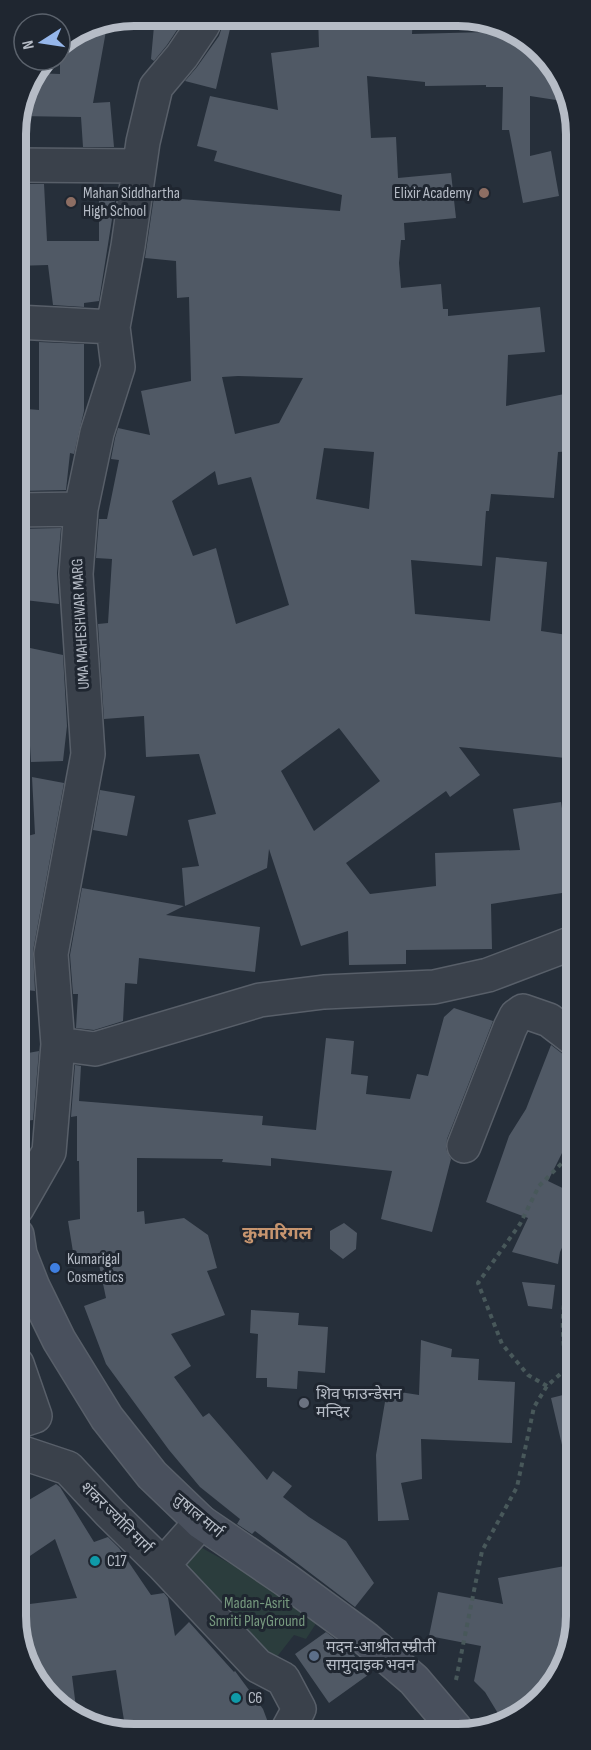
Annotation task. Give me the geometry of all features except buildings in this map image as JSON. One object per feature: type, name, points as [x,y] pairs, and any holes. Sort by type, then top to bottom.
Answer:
[{"type":"street","name":"UMA MAHESHWAR MARG","points":[[26,1192],[49,1152],[58,1044],[51,954],[88,754],[76,574],[81,509],[97,433],[118,367],[113,327],[128,246],[143,142],[156,87],[182,56],[202,26]]},
{"type":"street","points":[[26,165],[139,166]]},
{"type":"street","points":[[26,323],[113,327]]},
{"type":"street","points":[[26,510],[81,509]]},
{"type":"street","points":[[58,1044],[94,1049],[260,1000],[324,992],[434,987],[488,975],[565,946]]},
{"type":"street","points":[[464,1146],[516,1016],[523,1011],[549,1020],[565,1033]]},
{"type":"street","name":"तुषाल मार्ग","points":[[26,1269],[59,1340],[108,1418],[152,1475],[201,1522],[286,1580],[364,1638],[414,1680],[452,1724]]},
{"type":"street","points":[[26,1392],[34,1416],[26,1419]]},
{"type":"street","name":"शंकर ज्योति मार्ग","points":[[26,1454],[68,1468],[163,1565],[201,1522]]},
{"type":"street","points":[[163,1565],[258,1666],[283,1679],[299,1709],[290,1724]]},
{"type":"path","points":[[547,1386],[528,1375],[502,1344],[478,1283],[520,1224],[539,1186],[565,1160]]},
{"type":"path","points":[[565,1297],[562,1328],[565,1361]]},
{"type":"path","points":[[454,1724],[482,1551],[517,1487],[534,1407],[547,1386],[565,1370]]},
{"type":"green space","name":"Madan-Asrit Smriti PlayGround","points":[[195,1544],[247,1573],[317,1622],[306,1639],[294,1635],[276,1658],[233,1629],[192,1581],[183,1560]]},
{"type":"place","name":"Elixir Academy","points":[[484,193]]},
{"type":"place","name":"Mahan Siddhartha High School","points":[[71,202]]},
{"type":"place","name":"Kumarigal Cosmetics","points":[[55,1268]]},
{"type":"place","name":"शिव फाउन्डेसन मन्दिर","points":[[304,1403]]},
{"type":"place","name":"C17","points":[[95,1561]]},
{"type":"place","name":"मदन-आश्रीत स्म्रीती सामुदाइक भवन","points":[[314,1656]]},
{"type":"place","name":"C6","points":[[236,1698]]},
{"type":"district","name":"कुमारिगल","points":[[277,1233]]}]
